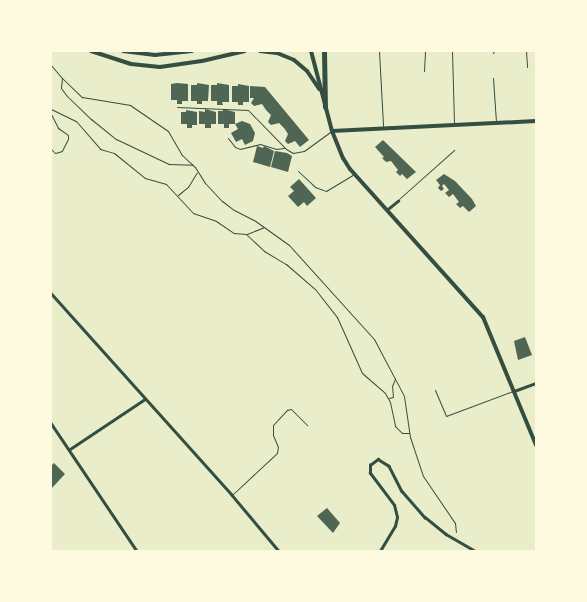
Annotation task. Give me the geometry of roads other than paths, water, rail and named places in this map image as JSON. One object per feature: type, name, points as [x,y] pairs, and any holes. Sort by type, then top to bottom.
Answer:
[{"type":"highway","points":[[324,51],[325,107]]},
{"type":"main road","points":[[91,51],[131,64],[160,67],[202,62],[245,51]]},
{"type":"main road","points":[[123,51],[155,55],[192,51]]},
{"type":"main road","points":[[260,51],[277,53],[294,60],[307,71],[321,93]]},
{"type":"main road","points":[[311,51],[332,131],[343,158],[354,174],[388,209],[483,317],[536,445]]},
{"type":"main road","points":[[332,131],[536,121]]},
{"type":"street","points":[[388,209],[398,201]]},
{"type":"street","points":[[51,293],[232,495],[279,551]]},
{"type":"street","points":[[514,390],[536,383]]},
{"type":"street","points":[[69,450],[145,399]]},
{"type":"street","points":[[51,423],[138,551]]},
{"type":"street","points":[[380,551],[395,526],[397,517],[394,505],[370,474],[370,465],[378,459],[390,466],[405,496],[425,517],[446,534],[474,551]]},
{"type":"lane","points":[[380,51],[383,129]]},
{"type":"lane","points":[[424,71],[425,51]]},
{"type":"lane","points":[[452,51],[454,125]]},
{"type":"lane","points":[[526,51],[526,67]]},
{"type":"lane","points":[[493,78],[496,123]]},
{"type":"lane","points":[[176,107],[248,110],[284,148],[291,152],[302,152],[332,131]]},
{"type":"lane","points":[[228,138],[240,150],[260,144],[276,149],[284,148]]},
{"type":"lane","points":[[398,201],[454,150]]},
{"type":"lane","points":[[298,171],[315,187],[326,191],[354,174]]},
{"type":"lane","points":[[435,390],[446,416],[514,390]]},
{"type":"lane","points":[[232,495],[277,453],[278,447],[273,435],[273,425],[287,410],[291,409],[307,425]]}]
